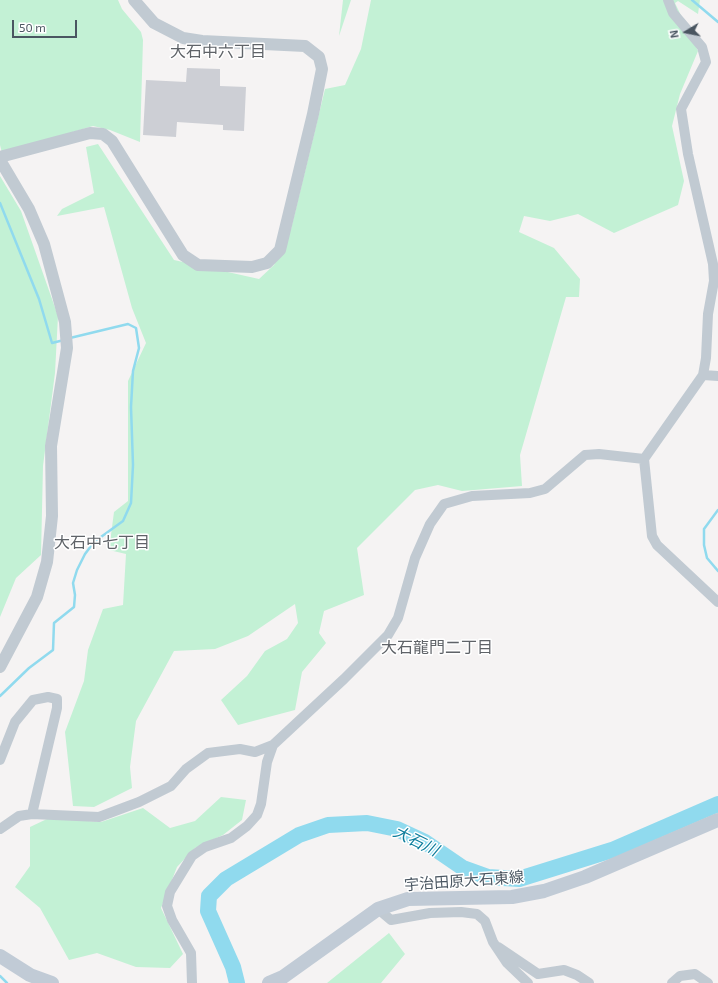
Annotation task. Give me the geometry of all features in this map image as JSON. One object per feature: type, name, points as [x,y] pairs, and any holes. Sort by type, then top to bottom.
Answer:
[{"type":"main road","name":"宇治田原大石東線","points":[[269,983],[284,980],[378,909],[408,899],[512,897],[544,891],[585,877],[718,820]]},
{"type":"main road","points":[[0,956],[30,975],[52,983]]},
{"type":"street","points":[[0,667],[37,597],[47,562],[52,516],[51,446],[67,348],[65,322],[44,244],[29,209],[0,158],[90,133],[103,134],[112,140],[183,255],[198,265],[252,267],[266,263],[280,250],[313,114],[322,69],[319,57],[305,46],[202,41],[183,38],[154,23],[134,0]]},
{"type":"street","points":[[668,0],[673,13],[702,47],[706,62],[681,109],[688,154],[713,264],[714,281],[708,314],[706,358],[703,376],[644,459],[652,536],[657,545],[718,602]]},
{"type":"street","points":[[703,376],[718,376]]},
{"type":"street","points":[[0,830],[19,816],[32,814],[99,817],[145,799],[170,786],[186,769],[208,753],[240,749],[255,752],[273,745],[344,679],[388,635],[398,618],[415,558],[430,524],[444,504],[472,496],[530,493],[545,489],[585,455],[599,454],[644,459]]},
{"type":"street","points":[[0,760],[15,722],[33,700],[48,696],[57,699],[57,708],[32,814]]},
{"type":"street","points":[[192,983],[191,953],[172,920],[167,906],[170,892],[192,856],[205,847],[231,838],[247,826],[257,815],[261,804],[267,762],[273,745]]},
{"type":"street","points":[[378,909],[391,920],[430,913],[461,912],[477,914],[485,922],[496,946],[507,963],[528,983]]},
{"type":"street","points":[[496,946],[538,974],[564,970],[577,974],[590,983]]},
{"type":"street","points":[[672,983],[680,976],[696,974],[708,983]]},
{"type":"green space","points":[[0,0],[118,0],[122,9],[141,32],[143,40],[140,142],[110,130],[93,126],[2,153],[0,145]]},
{"type":"green space","points":[[343,0],[351,0],[339,36]]},
{"type":"green space","points":[[371,0],[700,0],[698,14],[678,1],[675,3],[698,51],[680,94],[672,126],[684,181],[678,205],[614,233],[578,214],[550,221],[524,216],[519,232],[554,248],[580,279],[579,297],[566,297],[520,455],[522,486],[462,491],[438,485],[415,490],[357,548],[364,595],[324,611],[319,633],[326,643],[302,672],[295,710],[238,725],[221,700],[247,676],[265,651],[287,639],[298,623],[295,604],[248,636],[215,649],[174,651],[136,721],[130,767],[132,788],[94,807],[73,806],[65,732],[84,681],[88,650],[103,609],[123,605],[126,554],[109,550],[114,512],[128,501],[128,381],[146,343],[132,308],[104,207],[57,216],[62,209],[94,193],[86,147],[98,144],[174,260],[259,279],[274,265],[291,229],[325,89],[345,85],[361,49]]},
{"type":"green space","points":[[0,176],[21,211],[58,316],[55,373],[43,466],[41,555],[16,578],[0,617]]},
{"type":"green space","points":[[221,797],[246,800],[242,820],[223,835],[195,848],[177,867],[161,908],[183,954],[170,968],[136,967],[97,953],[69,960],[40,908],[15,887],[30,866],[30,827],[49,818],[101,822],[143,808],[170,828],[195,821]]},
{"type":"green space","points":[[389,933],[405,954],[381,983],[327,983]]},
{"type":"building","points":[[187,68],[220,69],[220,86],[246,87],[244,131],[223,130],[223,125],[177,122],[176,137],[143,135],[146,80],[186,82]]},
{"type":"waterway","points":[[692,0],[718,22]]},
{"type":"waterway","points":[[0,203],[39,299],[52,343],[64,340]]},
{"type":"waterway","points":[[0,696],[29,668],[53,650],[54,623],[74,607],[75,595],[73,583],[77,570],[85,554],[94,542],[123,521],[131,503],[133,465],[131,407],[133,371],[139,348],[136,328],[128,324],[70,338]]},
{"type":"waterway","points":[[718,510],[704,529],[704,545],[707,558],[718,571]]},
{"type":"waterway","name":"大石川","points":[[237,983],[233,967],[208,911],[209,896],[226,879],[299,835],[328,825],[367,823],[397,829],[425,842],[463,868],[488,877],[519,879],[612,850],[718,804]]},
{"type":"waterway","points":[[0,976],[7,983]]},
{"type":"district","name":"大石中六丁目","points":[[218,52]]},
{"type":"district","name":"大石中七丁目","points":[[102,543]]},
{"type":"district","name":"大石龍門二丁目","points":[[437,648]]}]
